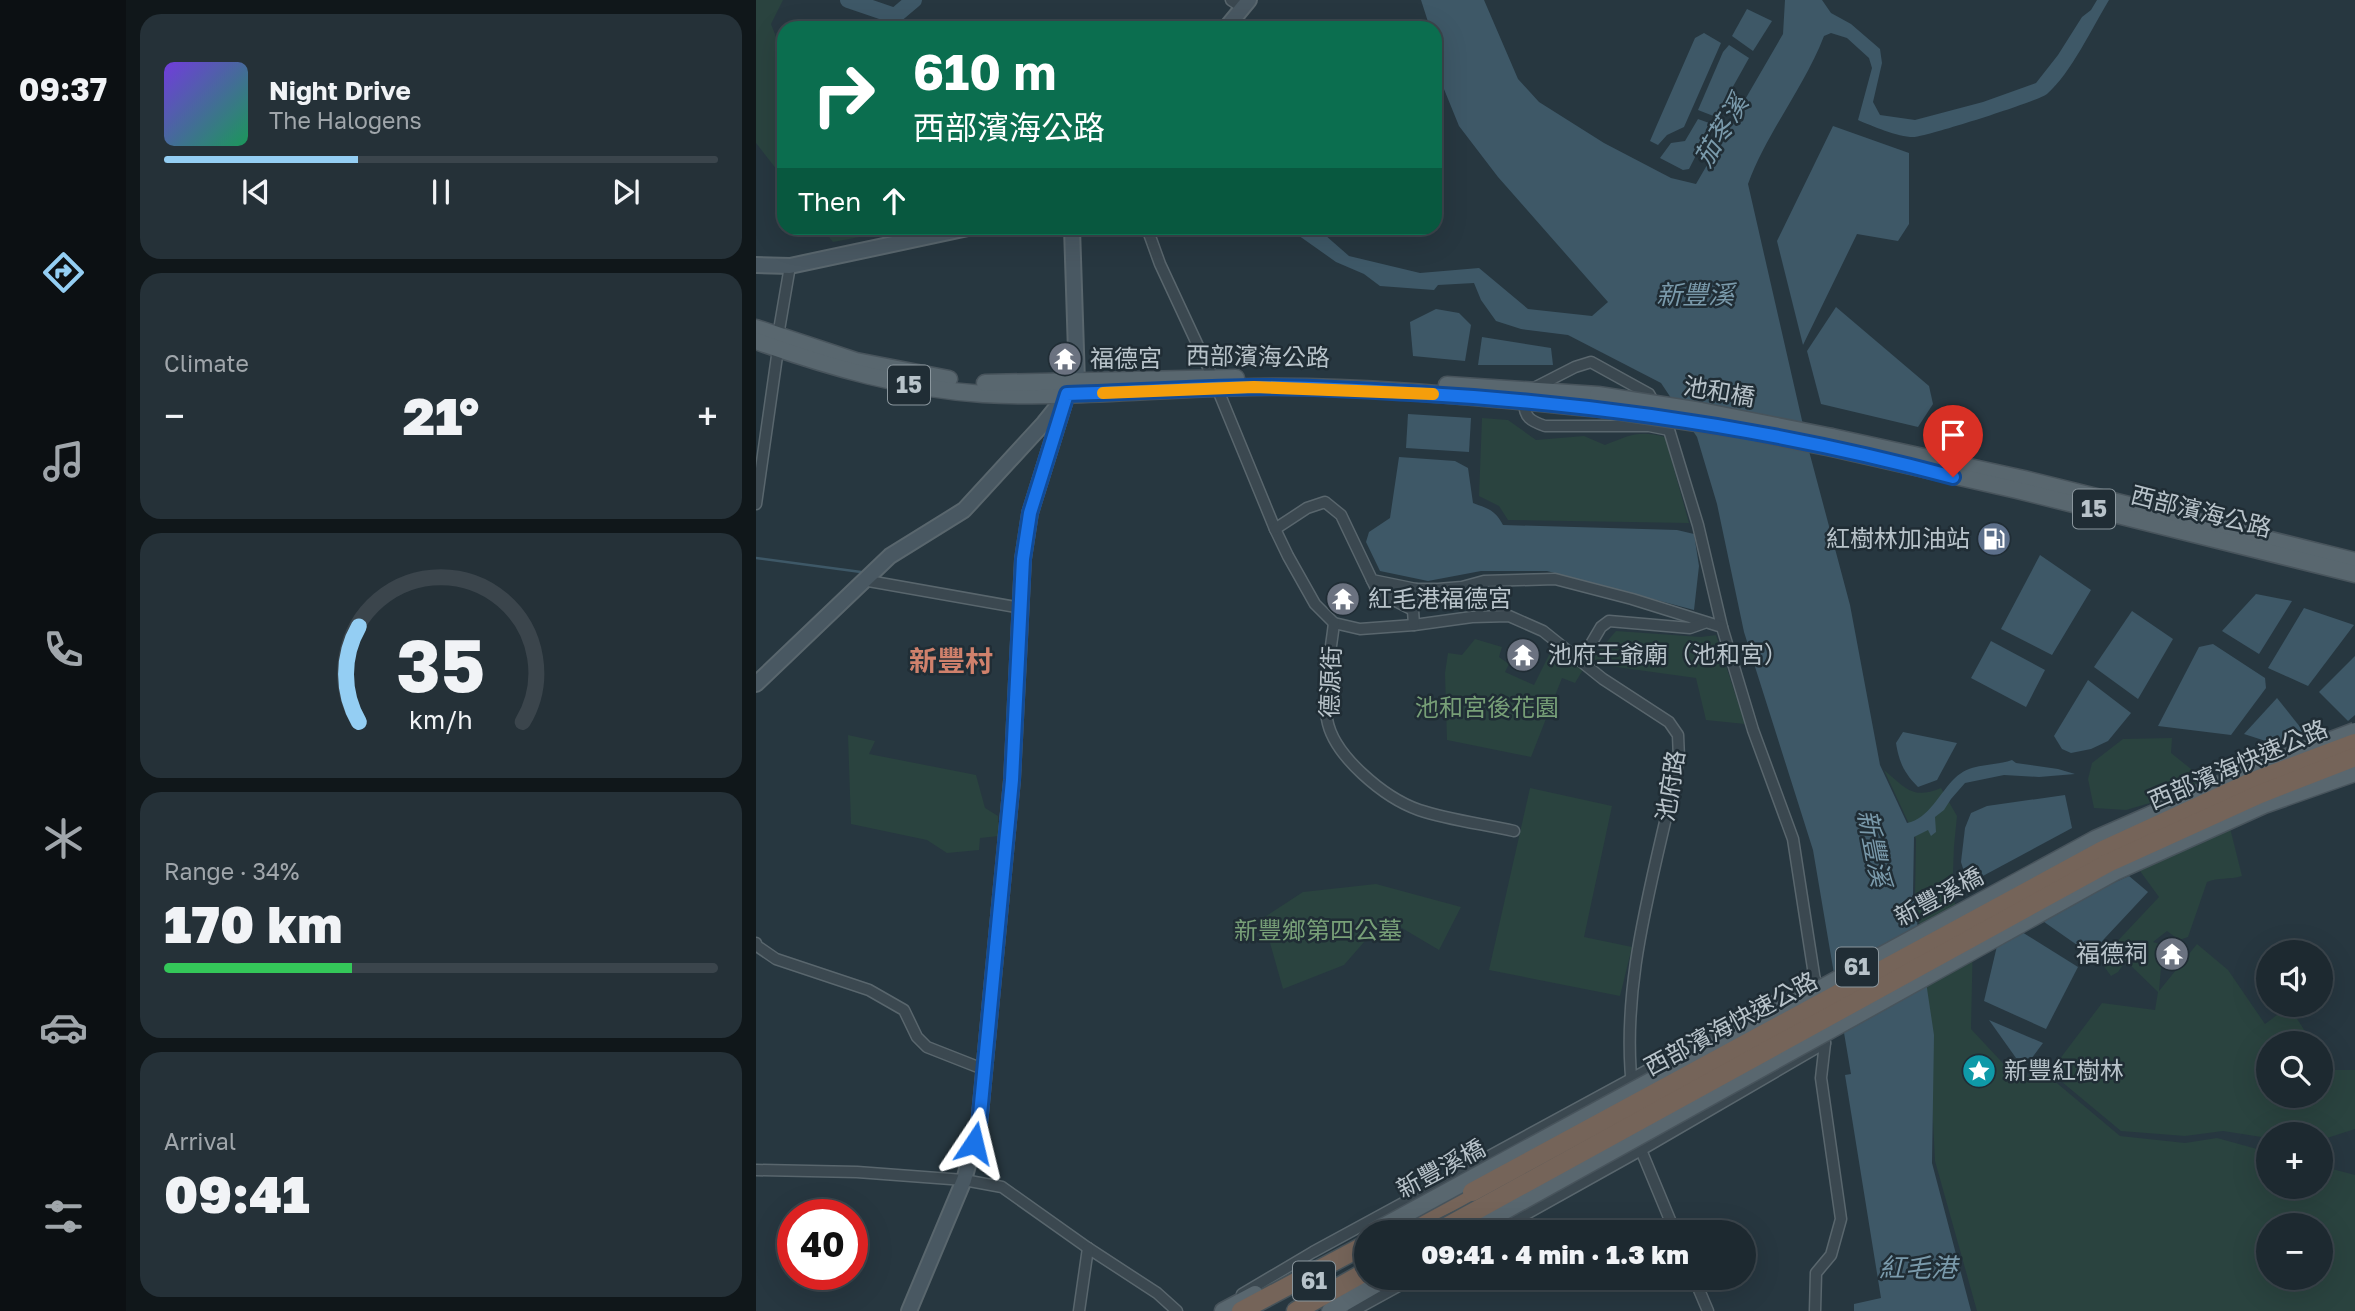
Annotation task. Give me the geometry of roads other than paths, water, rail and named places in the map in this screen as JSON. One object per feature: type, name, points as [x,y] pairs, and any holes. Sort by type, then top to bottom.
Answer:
[{"type":"highway","name":"西部濱海快速公路","points":[[1422,1220],[2103,850],[2251,782],[2355,743]]},
{"type":"highway","name":"西部濱海快速公路","points":[[1459,1220],[2108,863],[2260,794],[2355,757]]},
{"type":"highway","points":[[1415,1220],[1472,1192]]},
{"type":"highway","points":[[1241,1311],[1354,1251]]},
{"type":"highway","name":"61","points":[[1262,1311],[1354,1258]]},
{"type":"highway","name":"61","points":[[1296,1311],[1354,1278]]},
{"type":"main road","name":"西部濱海公路","points":[[756,328],[778,342]]},
{"type":"main road","name":"西部濱海公路","points":[[756,341],[778,342],[921,375],[978,383],[1072,388],[1215,383],[1468,385],[1527,396],[1600,402]]},
{"type":"main road","name":"池和橋","points":[[1600,402],[1716,425],[1832,443]]},
{"type":"main road","name":"西部濱海公路","points":[[1832,443],[2024,479],[2355,561]]},
{"type":"main road","name":"西部濱海公路","points":[[1832,443],[2355,574]]},
{"type":"main road","name":"新豐溪橋","points":[[1395,1220],[2095,839],[2252,770],[2355,731]]},
{"type":"main road","name":"61","points":[[1489,1220],[2115,872],[2264,805],[2355,773]]},
{"type":"main road","name":"61","points":[[1223,1311],[1354,1243]]},
{"type":"main road","name":"61","points":[[1330,1311],[1352,1304],[1371,1290]]},
{"type":"street","points":[[1230,21],[1241,3]]},
{"type":"street","points":[[756,265],[790,266],[935,235]]},
{"type":"street","points":[[908,1311],[964,1180],[979,1125],[1012,780],[1023,559],[1030,513],[1072,388],[1072,235]]},
{"type":"street","points":[[1150,235],[1160,264],[1215,383],[1275,529],[1315,604],[1334,623]]},
{"type":"street","points":[[756,504],[790,266]]},
{"type":"street","points":[[1669,430],[1649,426],[1545,426],[1531,421],[1524,411],[1527,396],[1576,367],[1591,362],[1649,394],[1669,430],[1698,525],[1722,627],[1754,730],[1793,839],[1825,1043],[1821,1078],[1841,1219],[1831,1255],[1816,1273],[1815,1311]]},
{"type":"street","points":[[756,684],[890,556],[964,510],[1044,423],[1072,388]]},
{"type":"street","points":[[1649,426],[1657,408]]},
{"type":"street","points":[[1275,529],[1314,505],[1325,502],[1341,515],[1378,592],[1413,610]]},
{"type":"street","points":[[1372,580],[1416,589],[1462,587],[1484,580],[1555,579],[1722,627]]},
{"type":"street","points":[[862,580],[1021,608]]},
{"type":"street","points":[[1413,625],[1416,589]]},
{"type":"street","name":"池府路","points":[[1334,623],[1360,629],[1472,617],[1509,616],[1543,631],[1603,679],[1669,722],[1678,735],[1679,759],[1646,907],[1632,999],[1631,1078],[1641,1150],[1670,1220]]},
{"type":"street","points":[[1581,660],[1601,627],[1609,621],[1690,628],[1704,622]]},
{"type":"street","name":"德源街","points":[[1334,623],[1327,721],[1338,748],[1348,761],[1370,780],[1419,810],[1514,831]]},
{"type":"street","points":[[756,943],[776,959],[869,990],[904,1010],[917,1037],[927,1047],[983,1069]]},
{"type":"street","points":[[1216,1311],[1313,1252],[1815,978]]},
{"type":"street","points":[[1768,1003],[1797,1058]]},
{"type":"street","points":[[1516,1220],[1825,1043]]},
{"type":"street","points":[[756,1170],[857,1172],[964,1180],[1002,1187],[1157,1293],[1177,1311]]},
{"type":"street","points":[[1079,1311],[1088,1248]]},
{"type":"street","points":[[1352,1304],[1385,1290]]},
{"type":"street","points":[[1699,1290],[1707,1311]]},
{"type":"water","name":"新豐溪","points":[[1421,0],[1484,0],[1518,79],[1539,102],[1604,143],[1671,178],[1696,184],[1783,34],[1785,0],[1822,0],[1831,13],[1851,24],[1880,49],[1882,63],[1873,102],[1880,115],[1915,120],[1983,102],[2036,83],[2082,17],[2091,10],[2097,0],[2109,0],[2073,62],[2047,94],[1983,118],[1915,137],[1894,134],[1858,120],[1872,68],[1869,58],[1847,38],[1831,33],[1824,36],[1765,146],[1748,184],[1809,451],[1850,605],[1880,765],[1907,823],[1928,811],[1955,778],[1968,769],[2012,760],[2075,774],[2039,777],[2004,775],[1965,783],[1944,810],[1935,817],[1936,832],[1931,836],[1928,830],[1914,837],[1913,895],[1934,1035],[1932,1163],[1971,1311],[1854,1311],[1854,1304],[1881,1298],[1845,1075],[1851,1074],[1813,850],[1744,632],[1717,504],[1697,437],[1661,383],[1568,335],[1521,329],[1496,321],[1481,300],[1474,283],[1438,285],[1434,290],[1380,286],[1364,274],[1336,262],[1298,235],[1325,235],[1349,256],[1420,273],[1479,268],[1528,309],[1592,316],[1608,302],[1498,177],[1459,126],[1442,84],[1442,21],[1428,21]]},
{"type":"water","points":[[1747,9],[1772,21],[1753,51],[1732,36]]},
{"type":"water","points":[[1704,33],[1721,43],[1684,127],[1667,135],[1658,145],[1650,141],[1695,38]]},
{"type":"water","points":[[1729,45],[1749,58],[1716,117],[1698,110],[1723,52]]},
{"type":"water","points":[[1698,119],[1712,124],[1689,169],[1683,170],[1660,158],[1671,143],[1685,141]]},
{"type":"water","points":[[1833,126],[1909,153],[1909,224],[1898,241],[1857,234],[1803,345],[1777,241]]},
{"type":"water","points":[[1836,307],[1929,386],[1933,404],[1918,427],[1821,404],[1807,351]]},
{"type":"water","points":[[1436,309],[1459,313],[1471,325],[1465,361],[1413,356],[1410,322]]},
{"type":"water","points":[[1482,337],[1551,348],[1553,365],[1478,365]]},
{"type":"water","points":[[1408,414],[1471,418],[1469,452],[1406,448]]},
{"type":"water","points":[[1399,457],[1455,461],[1468,468],[1473,503],[1491,511],[1503,525],[1677,530],[1694,534],[1699,566],[1694,610],[1547,571],[1481,571],[1428,581],[1380,571],[1366,542],[1369,532],[1390,518]]},
{"type":"water","points":[[2040,555],[2091,590],[2052,655],[2001,629]]},
{"type":"water","points":[[2256,594],[2292,601],[2259,654],[2222,631]]},
{"type":"water","points":[[2304,608],[2354,625],[2308,686],[2268,668]]},
{"type":"water","points":[[2132,611],[2173,639],[2138,699],[2094,667]]},
{"type":"water","points":[[1991,641],[2045,670],[2026,707],[1971,678]]},
{"type":"water","points":[[2213,644],[2265,678],[2266,688],[2231,735],[2158,726],[2199,647]]},
{"type":"water","points":[[2355,656],[2355,715],[2348,721],[2319,692]]},
{"type":"water","points":[[2088,680],[2131,713],[2108,741],[2091,749],[2071,753],[2062,749],[2054,736]]},
{"type":"water","points":[[2277,698],[2304,732],[2275,744],[2244,734]]},
{"type":"water","points":[[1903,732],[1957,743],[1937,780],[1918,787],[1909,777],[1901,762],[1896,743]]},
{"type":"water","points":[[2065,795],[2072,828],[1968,884],[1961,862],[1965,828],[1971,813],[1987,806]]},
{"type":"water","points":[[2129,876],[2148,892],[2090,954],[2037,917]]},
{"type":"water","points":[[2001,929],[2017,929],[2078,967],[2046,1029],[1984,1001]]},
{"type":"water","points":[[1989,1020],[2043,1043],[2031,1059],[2016,1058]]},
{"type":"waterway","points":[[848,0],[895,16],[914,0]]},
{"type":"waterway","points":[[756,558],[861,572]]},
{"type":"place","name":"福德宮","points":[[1065,359]]},
{"type":"place","name":"紅樹林加油站","points":[[1994,539]]},
{"type":"place","name":"紅毛港福德宮","points":[[1343,599]]},
{"type":"place","name":"池府王爺廟（池和宮）","points":[[1523,655]]},
{"type":"place","name":"福德祠","points":[[2172,954]]},
{"type":"place","name":"新豐紅樹林","points":[[1979,1071]]},
{"type":"district","name":"新豐村","points":[[951,661]]},
{"type":"water label","name":"茄苳溪","points":[[1721,131]]},
{"type":"water label","name":"紅毛港","points":[[1918,1268]]},
{"type":"park label","name":"池和宮後花園","points":[[1487,708]]},
{"type":"park label","name":"新豐鄉第四公墓","points":[[1318,931]]}]
